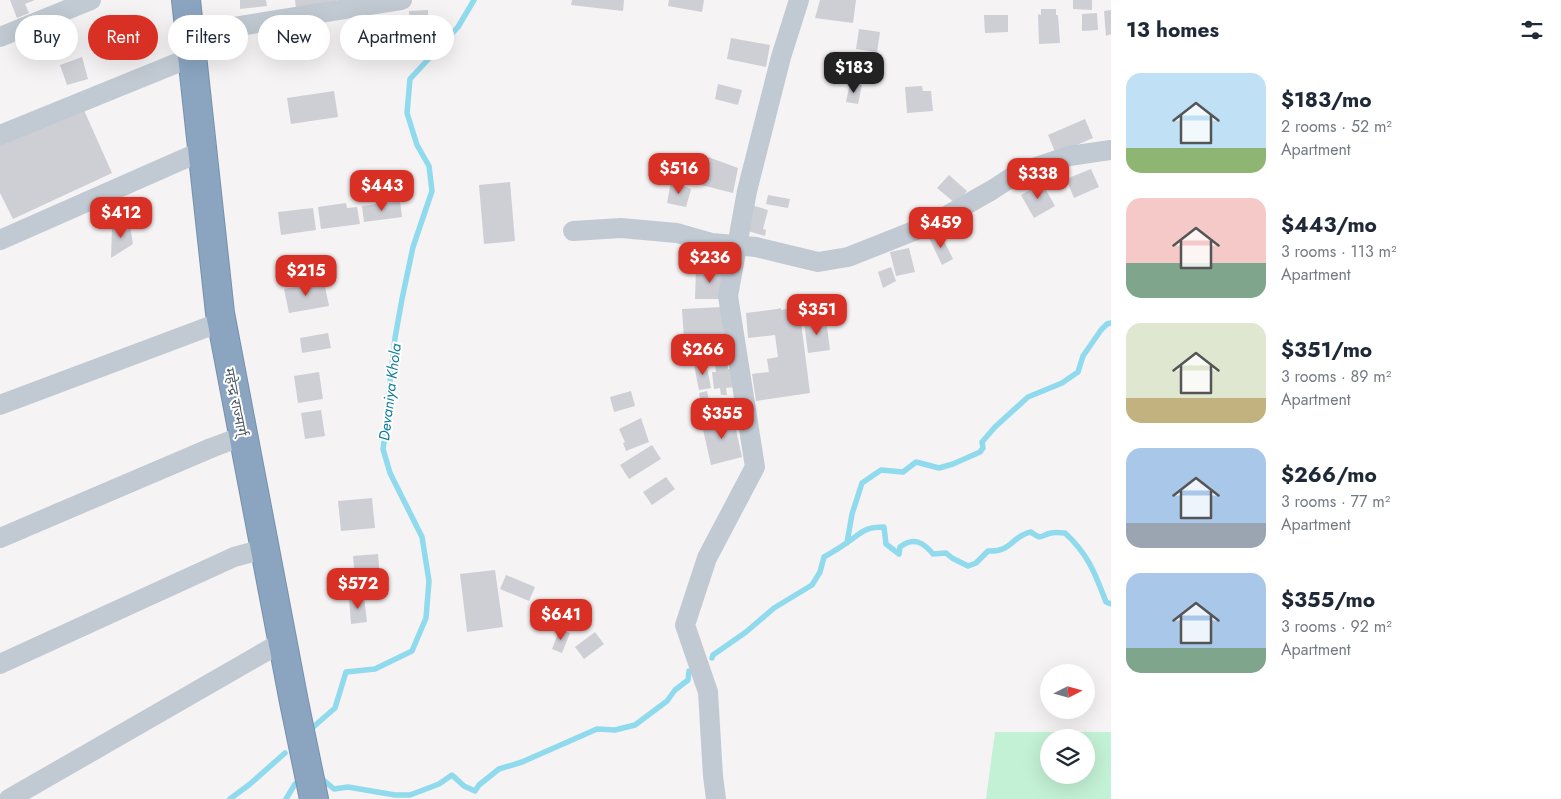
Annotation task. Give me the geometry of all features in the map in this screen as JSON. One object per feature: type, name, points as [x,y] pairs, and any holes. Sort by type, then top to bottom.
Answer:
[{"type":"highway","name":"महेन्द्र राज्मार्ग्","points":[[186,0],[188,15]]},
{"type":"highway","name":"महेन्द्र राज्मार्ग्","points":[[193,60],[221,322],[313,793]]},
{"type":"street","points":[[0,37],[91,0]]},
{"type":"street","points":[[248,33],[402,0]]},
{"type":"street","points":[[716,799],[708,692],[685,625],[707,558],[755,467],[728,296],[752,172],[781,57],[799,0]]},
{"type":"street","points":[[0,135],[168,56]]},
{"type":"street","points":[[573,232],[621,228],[677,233],[712,243],[756,248],[818,262],[848,257],[934,222],[992,190],[1018,173],[1069,156],[1111,150]]},
{"type":"street","points":[[0,240],[202,151]]},
{"type":"street","points":[[0,405],[221,322]]},
{"type":"street","points":[[0,538],[192,455],[243,436]]},
{"type":"street","points":[[0,664],[234,557],[264,549]]},
{"type":"street","points":[[8,799],[282,642]]},
{"type":"green space","points":[[995,732],[1040,732],[1040,784],[1095,784],[1095,732],[1111,732],[1111,799],[986,799]]},
{"type":"building","points":[[10,0],[35,0],[25,4],[29,13],[16,15]]},
{"type":"building","points":[[240,0],[266,0],[267,6],[240,9]]},
{"type":"building","points":[[295,0],[339,0],[296,8]]},
{"type":"building","points":[[572,0],[624,0],[623,11],[571,5]]},
{"type":"building","points":[[669,0],[704,0],[702,12],[668,6]]},
{"type":"building","points":[[820,0],[856,0],[853,23],[815,18]]},
{"type":"building","points":[[1073,0],[1092,0],[1092,10],[1073,9]]},
{"type":"building","points":[[1041,9],[1056,9],[1060,43],[1039,44],[1038,14],[1041,15]]},
{"type":"building","points":[[428,10],[428,15],[409,15],[409,11]]},
{"type":"building","points":[[1111,10],[1111,34],[1106,36],[1104,11]]},
{"type":"building","points":[[1097,13],[1098,30],[1082,31],[1082,14]]},
{"type":"building","points":[[984,15],[1008,15],[1008,32],[985,33]]},
{"type":"building","points":[[859,29],[880,32],[877,52],[856,49]]},
{"type":"building","points":[[731,38],[770,45],[766,67],[727,59]]},
{"type":"building","points":[[82,57],[88,79],[67,85],[60,65]]},
{"type":"building","points":[[850,83],[862,85],[858,104],[846,102]]},
{"type":"building","points":[[718,84],[742,90],[738,105],[715,99]]},
{"type":"building","points":[[922,86],[923,91],[931,91],[933,111],[907,113],[905,87]]},
{"type":"building","points":[[334,91],[338,117],[291,124],[287,98]]},
{"type":"building","points":[[83,108],[112,173],[13,219],[0,193],[0,145]]},
{"type":"building","points":[[1085,119],[1093,138],[1056,154],[1048,135]]},
{"type":"building","points":[[708,157],[738,168],[733,193],[701,185]]},
{"type":"building","points":[[1091,169],[1099,187],[1074,198],[1066,179]]},
{"type":"building","points":[[949,175],[967,191],[956,204],[937,188]]},
{"type":"building","points":[[671,181],[691,189],[686,207],[667,203]]},
{"type":"building","points":[[510,182],[515,241],[484,244],[479,185]]},
{"type":"building","points":[[1042,183],[1055,206],[1034,218],[1021,195]]},
{"type":"building","points":[[768,195],[790,199],[788,208],[766,204]]},
{"type":"building","points":[[400,201],[402,217],[364,222],[362,206]]},
{"type":"building","points":[[346,203],[347,208],[357,207],[360,224],[321,229],[318,207]]},
{"type":"building","points":[[748,204],[768,210],[763,229],[766,230],[765,236],[741,229]]},
{"type":"building","points":[[313,208],[316,230],[281,235],[278,212]]},
{"type":"building","points":[[130,225],[133,244],[111,258],[112,228]]},
{"type":"building","points":[[940,233],[953,259],[942,265],[929,238]]},
{"type":"building","points":[[909,248],[915,272],[896,276],[890,252]]},
{"type":"building","points":[[891,267],[896,281],[883,288],[878,272]]},
{"type":"building","points":[[696,269],[725,269],[725,299],[695,299]]},
{"type":"building","points":[[324,282],[329,306],[289,313],[284,289]]},
{"type":"building","points":[[722,307],[725,351],[685,354],[682,309]]},
{"type":"building","points":[[781,308],[781,310],[796,311],[798,322],[801,322],[810,393],[756,401],[752,374],[769,372],[767,359],[778,357],[775,335],[748,338],[746,313]]},
{"type":"building","points":[[826,319],[830,350],[808,353],[804,322]]},
{"type":"building","points":[[328,333],[331,348],[302,353],[300,338]]},
{"type":"building","points":[[706,363],[711,388],[699,390],[694,365]]},
{"type":"building","points":[[728,364],[728,369],[731,369],[733,387],[726,388],[727,395],[721,395],[720,388],[714,389],[712,372],[716,372],[715,365]]},
{"type":"building","points":[[319,372],[323,399],[298,403],[294,376]]},
{"type":"building","points":[[631,391],[635,406],[614,412],[610,397]]},
{"type":"building","points":[[707,391],[711,410],[702,411],[699,393]]},
{"type":"building","points":[[321,410],[325,436],[305,439],[301,413]]},
{"type":"building","points":[[724,412],[727,422],[734,421],[742,457],[711,465],[702,425],[714,423],[712,414]]},
{"type":"building","points":[[641,418],[649,442],[626,451],[623,443],[625,442],[619,429]]},
{"type":"building","points":[[652,445],[661,459],[629,479],[620,465]]},
{"type":"building","points":[[666,477],[675,489],[652,505],[643,492]]},
{"type":"building","points":[[372,498],[375,528],[341,531],[338,501]]},
{"type":"building","points":[[378,554],[380,578],[355,580],[353,556]]},
{"type":"building","points":[[495,570],[503,627],[467,632],[460,574]]},
{"type":"building","points":[[506,575],[535,587],[529,601],[500,589]]},
{"type":"building","points":[[364,596],[367,622],[351,624],[349,598]]},
{"type":"building","points":[[577,607],[592,620],[583,631],[567,618]]},
{"type":"building","points":[[560,629],[570,633],[562,653],[552,649]]},
{"type":"building","points":[[595,632],[604,644],[584,659],[575,647]]},
{"type":"waterway","name":"Devaniya Khola","points":[[311,729],[335,708],[346,672],[375,669],[412,651],[426,618],[429,581],[422,537],[390,473],[383,449],[395,338],[402,299],[413,247],[432,191],[429,166],[417,145],[407,113],[410,79],[458,27],[474,0]]},
{"type":"waterway","points":[[847,543],[852,514],[862,483],[881,470],[903,472],[916,462],[939,468],[980,452],[983,448],[982,442],[995,427],[1028,397],[1062,383],[1078,372],[1083,356],[1101,330],[1111,323]]},
{"type":"waterway","points":[[712,658],[713,655],[746,632],[774,608],[812,585],[820,572],[824,557],[862,532],[877,527],[884,527],[886,544],[899,554],[900,547],[914,541],[922,544],[933,554],[946,553],[968,566],[976,563],[988,551],[1002,549],[1024,534],[1031,532],[1041,537],[1047,534],[1065,533],[1085,556],[1106,602],[1111,604]]},
{"type":"waterway","points":[[320,777],[334,789],[348,787],[395,795],[410,795],[439,784],[452,775],[464,786],[475,791],[479,785],[499,769],[522,762],[597,729],[615,730],[635,725],[667,701],[675,690],[688,680],[689,671]]},
{"type":"waterway","name":"Devaniya Khola","points":[[230,799],[285,753]]},
{"type":"waterway","points":[[286,799],[295,784],[303,779]]}]
